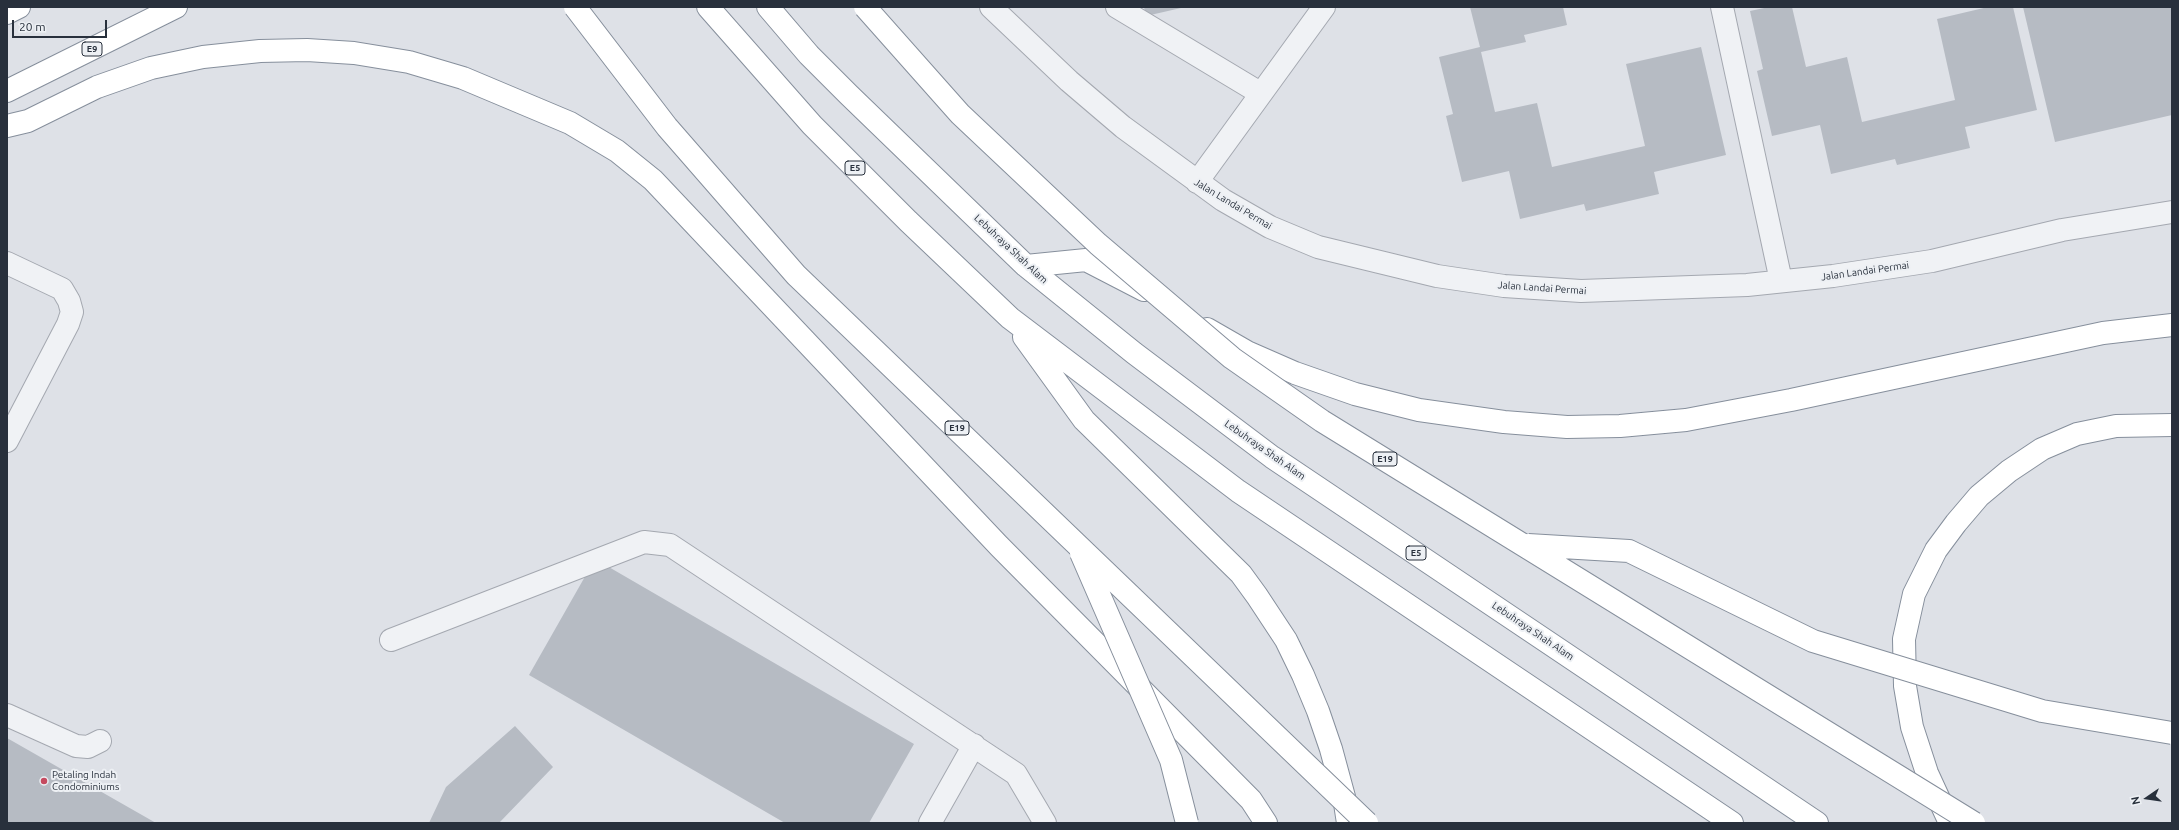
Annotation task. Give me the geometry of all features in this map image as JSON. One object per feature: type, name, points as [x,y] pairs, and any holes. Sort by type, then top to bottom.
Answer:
[{"type":"highway","points":[[7,13],[19,7]]},
{"type":"highway","name":"E9","points":[[7,91],[176,7]]},
{"type":"highway","name":"E19","points":[[576,7],[667,127],[796,275],[1367,823]]},
{"type":"highway","name":"E5","points":[[708,7],[812,125],[908,222],[1010,318],[1238,491],[1732,823]]},
{"type":"highway","name":"Lebuhraya Shah Alam","points":[[768,7],[809,55],[1026,266],[1134,354],[1272,457],[1817,823]]},
{"type":"highway","name":"E19","points":[[865,7],[960,114],[1098,244],[1232,358],[1322,421],[1524,544],[1974,823]]},
{"type":"highway","points":[[7,126],[28,121],[97,87],[151,68],[203,57],[260,51],[307,50],[354,54],[408,62],[463,78],[570,123],[617,151],[653,180],[999,546],[1251,800],[1266,823]]},
{"type":"highway","points":[[1026,266],[1086,260],[1128,280],[1247,352],[1295,373],[1354,394],[1419,410],[1504,422],[1567,426],[1620,426],[1686,420],[1791,400],[2103,333],[2172,325]]},
{"type":"highway","points":[[1010,318],[1084,420],[1241,574],[1257,596],[1286,640],[1303,675],[1318,712],[1331,749],[1344,797],[1348,823]]},
{"type":"highway","points":[[1950,823],[1926,773],[1912,727],[1905,686],[1904,639],[1914,594],[1936,550],[1956,522],[1979,496],[2009,471],[2042,449],[2077,434],[2116,426],[2172,425]]},
{"type":"highway","points":[[1077,544],[1171,760],[1187,823]]},
{"type":"highway","points":[[1524,544],[1629,551],[1813,641],[2042,711],[2172,733]]},
{"type":"street","name":"Jalan Landai Permai","points":[[991,7],[1069,81],[1123,127],[1197,182],[1270,227],[1318,247],[1438,276],[1504,286],[1582,291],[1687,288],[1781,281],[1833,276],[1932,261],[2062,230],[2172,212]]},
{"type":"street","points":[[1117,7],[1260,94]]},
{"type":"street","points":[[1197,182],[1324,7]]},
{"type":"street","points":[[1722,7],[1781,281]]},
{"type":"street","points":[[7,263],[62,289],[69,301],[72,312],[68,324],[7,441]]},
{"type":"street","points":[[391,640],[644,542],[670,545],[1016,774],[1045,823]]},
{"type":"street","points":[[7,715],[76,746],[88,747],[100,741]]},
{"type":"street","points":[[930,823],[974,745]]},
{"type":"building","points":[[1144,7],[1181,7],[1181,8],[1146,16]]},
{"type":"building","points":[[1470,7],[1563,7],[1567,25],[1524,35],[1526,42],[1481,52],[1495,112],[1537,103],[1552,167],[1645,146],[1626,64],[1701,47],[1726,155],[1654,172],[1659,194],[1586,211],[1584,204],[1520,219],[1509,171],[1462,182],[1446,116],[1453,114],[1439,57],[1480,47]]},
{"type":"building","points":[[1769,7],[1792,7],[1806,67],[1847,57],[1862,122],[1955,100],[1937,19],[1988,7],[2013,7],[2037,110],[1965,127],[1970,148],[1897,165],[1895,159],[1831,174],[1820,125],[1772,136],[1757,71],[1763,69],[1750,11]]},
{"type":"building","points":[[2023,7],[2172,7],[2172,115],[2055,142]]},
{"type":"building","points":[[595,559],[914,744],[869,823],[785,823],[529,675]]},
{"type":"building","points":[[515,726],[553,767],[499,823],[429,823],[446,787]]},
{"type":"building","name":"Petaling Indah Condominiums","points":[[7,738],[156,823],[7,823]]},
{"type":"place","name":"Petaling Indah Condominiums","points":[[44,781]]}]
